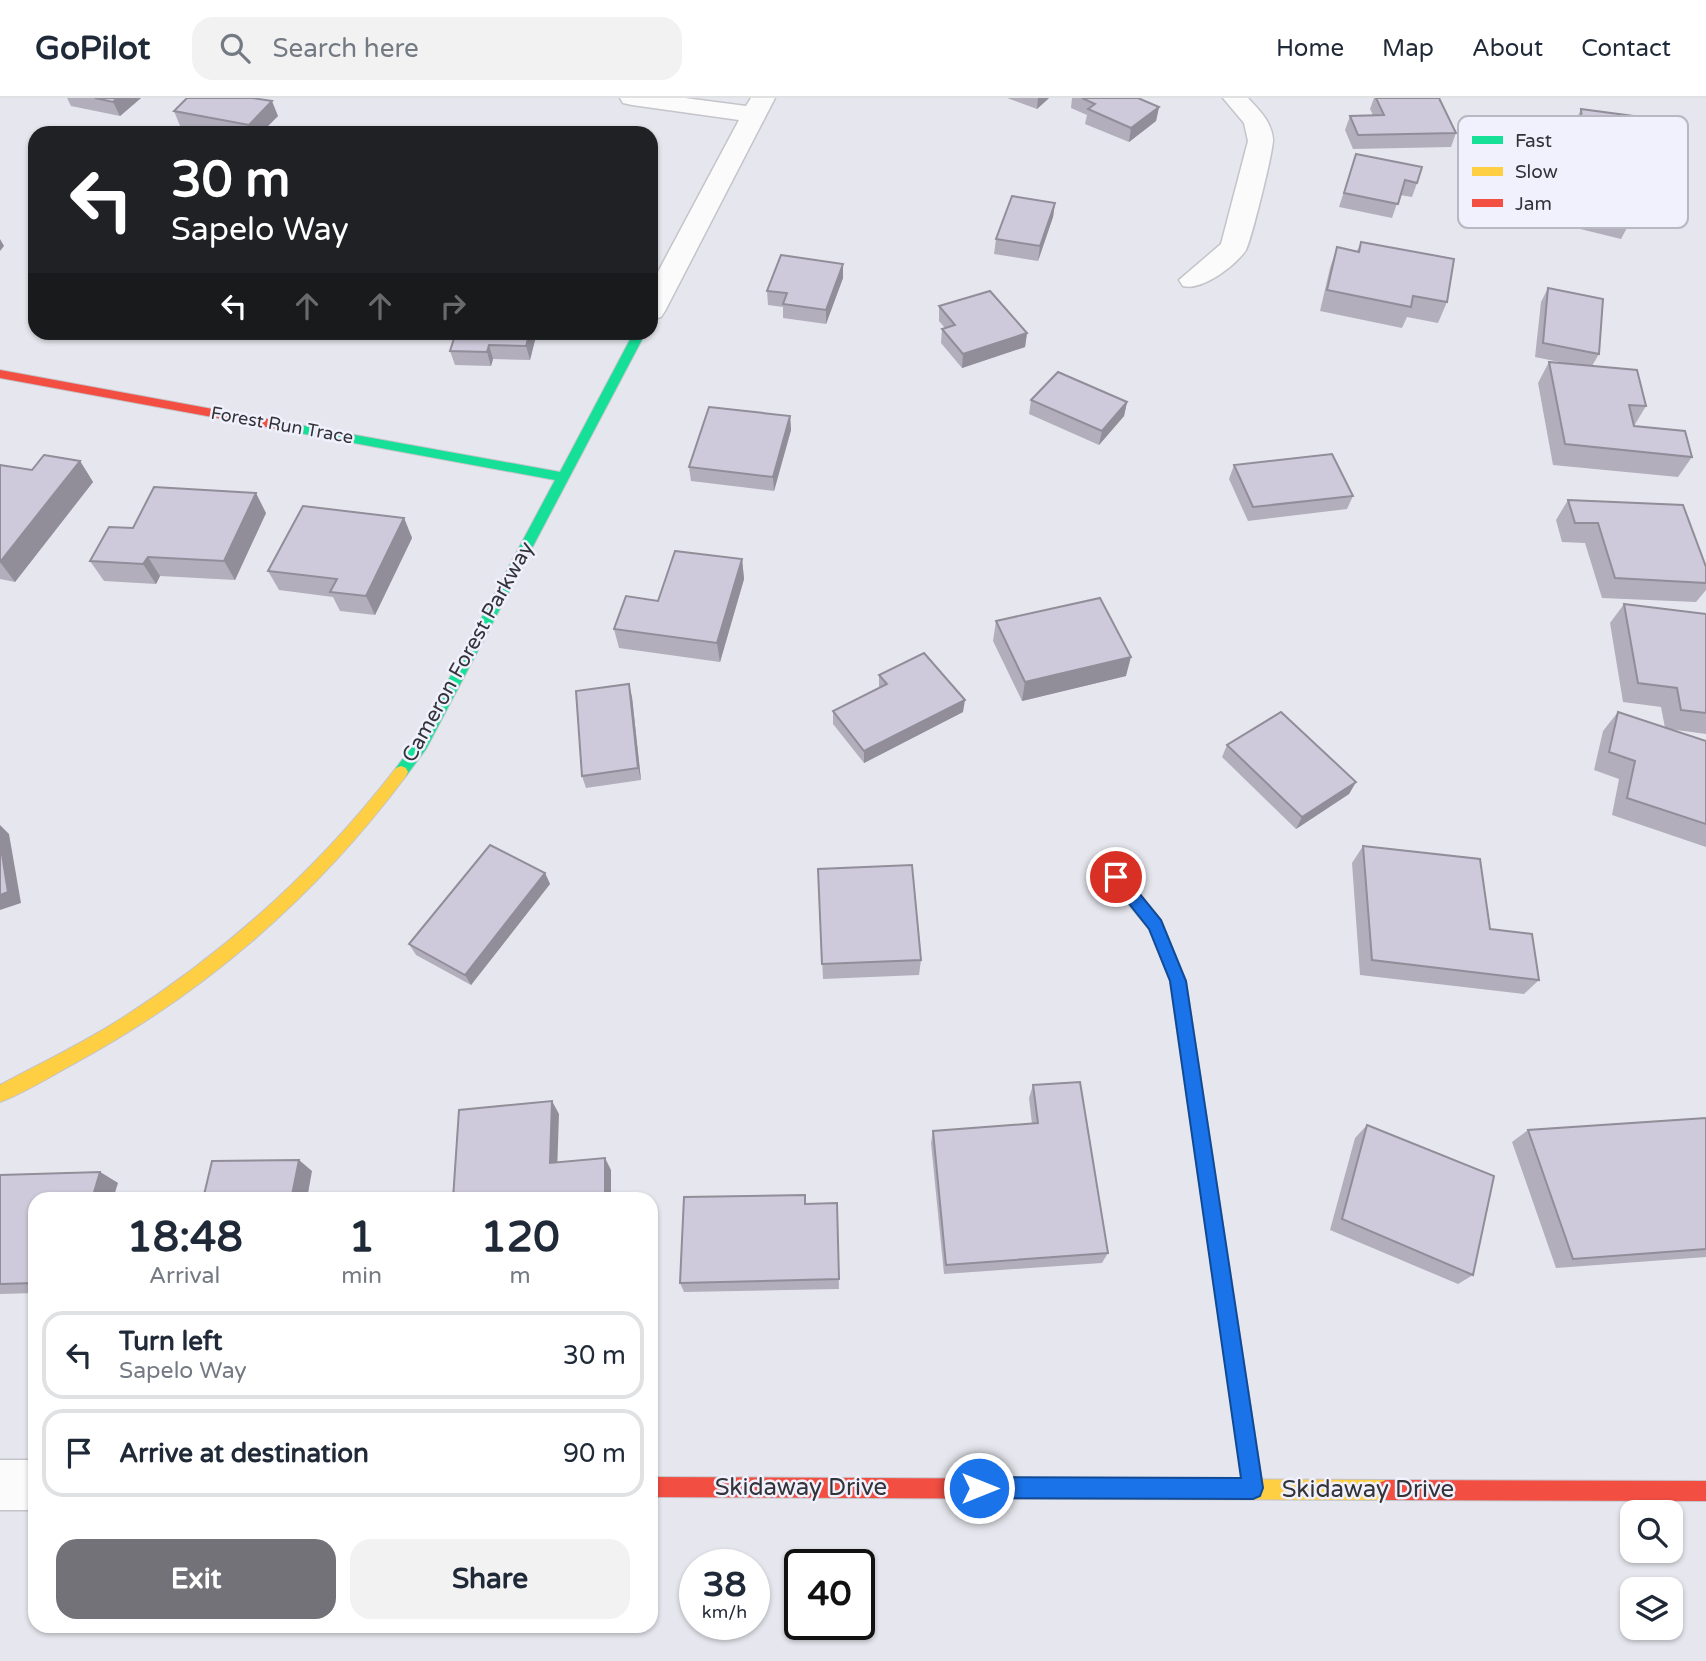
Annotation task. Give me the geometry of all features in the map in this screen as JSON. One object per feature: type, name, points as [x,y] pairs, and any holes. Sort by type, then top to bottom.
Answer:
[{"type":"street","points":[[632,98],[759,106],[658,298]]},
{"type":"street","points":[[1193,280],[1234,247],[1261,141],[1256,121],[1235,98]]},
{"type":"street","name":"Cameron Forest Parkway","points":[[0,1094],[126,1025],[221,959],[302,890],[353,835],[421,745],[636,340]]},
{"type":"street","name":"Forest Run Trace","points":[[0,374],[564,477]]},
{"type":"street","points":[[1116,877],[1155,925],[1178,981],[1253,1488]]},
{"type":"street","points":[[0,1485],[28,1485]]},
{"type":"street","name":"Skidaway Drive","points":[[658,1487],[1706,1491]]},
{"type":"building","points":[[95,98],[117,98],[113,102]]},
{"type":"building","points":[[187,98],[252,98],[272,101],[249,125],[174,111]]},
{"type":"building","points":[[1082,98],[1138,98],[1159,107],[1131,128],[1088,109],[1095,104]]},
{"type":"building","points":[[1376,98],[1439,98],[1456,133],[1358,135],[1350,116],[1384,115]]},
{"type":"building","points":[[1581,109],[1633,116],[1582,116]]},
{"type":"building","points":[[1356,154],[1422,167],[1417,183],[1405,180],[1398,204],[1344,193]]},
{"type":"building","points":[[1012,196],[1055,203],[1040,246],[996,239]]},
{"type":"building","points":[[1361,242],[1454,259],[1447,302],[1413,296],[1411,307],[1327,290],[1337,247],[1359,252]]},
{"type":"building","points":[[781,255],[843,264],[826,310],[783,304],[787,293],[767,291]]},
{"type":"building","points":[[1548,288],[1603,299],[1599,354],[1543,343]]},
{"type":"building","points":[[990,291],[1027,333],[963,354],[942,329],[955,325],[939,306]]},
{"type":"building","points":[[453,340],[528,340],[526,346],[489,345],[487,352],[450,351]]},
{"type":"building","points":[[1549,362],[1637,370],[1646,406],[1629,405],[1634,426],[1685,431],[1692,457],[1565,444]]},
{"type":"building","points":[[1058,372],[1127,402],[1102,431],[1031,400]]},
{"type":"building","points":[[709,407],[790,416],[773,477],[689,467]]},
{"type":"building","points":[[1332,454],[1353,496],[1253,507],[1234,465]]},
{"type":"building","points":[[44,455],[80,461],[0,562],[0,465],[32,470]]},
{"type":"building","points":[[154,487],[256,493],[224,561],[148,557],[143,564],[90,561],[109,527],[133,528]]},
{"type":"building","points":[[1568,500],[1683,505],[1706,567],[1706,583],[1615,578],[1598,523],[1575,523]]},
{"type":"building","points":[[303,506],[404,518],[366,596],[330,592],[337,579],[268,571]]},
{"type":"building","points":[[675,551],[742,559],[717,643],[614,629],[626,596],[658,601]]},
{"type":"building","points":[[1100,598],[1131,657],[1025,682],[996,621]]},
{"type":"building","points":[[1624,604],[1706,614],[1706,713],[1681,710],[1677,688],[1638,683]]},
{"type":"building","points":[[924,653],[965,700],[864,751],[833,711],[887,684],[879,675]]},
{"type":"building","points":[[629,684],[638,768],[582,776],[576,691]]},
{"type":"building","points":[[1281,712],[1356,782],[1302,817],[1227,745]]},
{"type":"building","points":[[1618,712],[1706,741],[1706,824],[1627,798],[1635,761],[1609,752]]},
{"type":"building","points":[[0,842],[8,892],[0,895]]},
{"type":"building","points":[[490,845],[545,873],[465,975],[409,944]]},
{"type":"building","points":[[1363,846],[1480,859],[1490,929],[1532,934],[1539,980],[1372,960]]},
{"type":"building","points":[[912,865],[921,960],[822,964],[818,869]]},
{"type":"building","points":[[1080,1082],[1108,1253],[946,1265],[933,1131],[1038,1123],[1033,1085]]},
{"type":"building","points":[[552,1101],[550,1163],[605,1158],[605,1192],[453,1192],[459,1110]]},
{"type":"building","points":[[1706,1118],[1706,1249],[1573,1259],[1528,1130]]},
{"type":"building","points":[[1367,1125],[1494,1176],[1473,1275],[1342,1219]]},
{"type":"building","points":[[299,1160],[293,1192],[205,1192],[212,1161]]},
{"type":"building","points":[[100,1172],[94,1192],[28,1192],[28,1283],[0,1284],[0,1175]]},
{"type":"building","points":[[805,1195],[805,1204],[837,1203],[839,1279],[680,1283],[684,1197]]},
{"type":"traffic: fast","points":[[401,772],[421,745],[636,340]]},
{"type":"traffic: fast","points":[[294,428],[564,477]]},
{"type":"traffic: fast","points":[[1116,877],[1155,925],[1178,981],[1253,1488]]},
{"type":"traffic: slow","points":[[0,1094],[127,1024],[241,942],[310,879],[372,810],[401,772]]},
{"type":"traffic: slow","points":[[1096,1489],[1386,1490]]},
{"type":"traffic: jam","points":[[0,374],[294,428]]},
{"type":"traffic: jam","points":[[658,1487],[1096,1489]]},
{"type":"traffic: jam","points":[[1386,1490],[1706,1491]]},
{"type":"route","points":[[979,1488],[1253,1488],[1178,981],[1155,925],[1116,877]]}]
